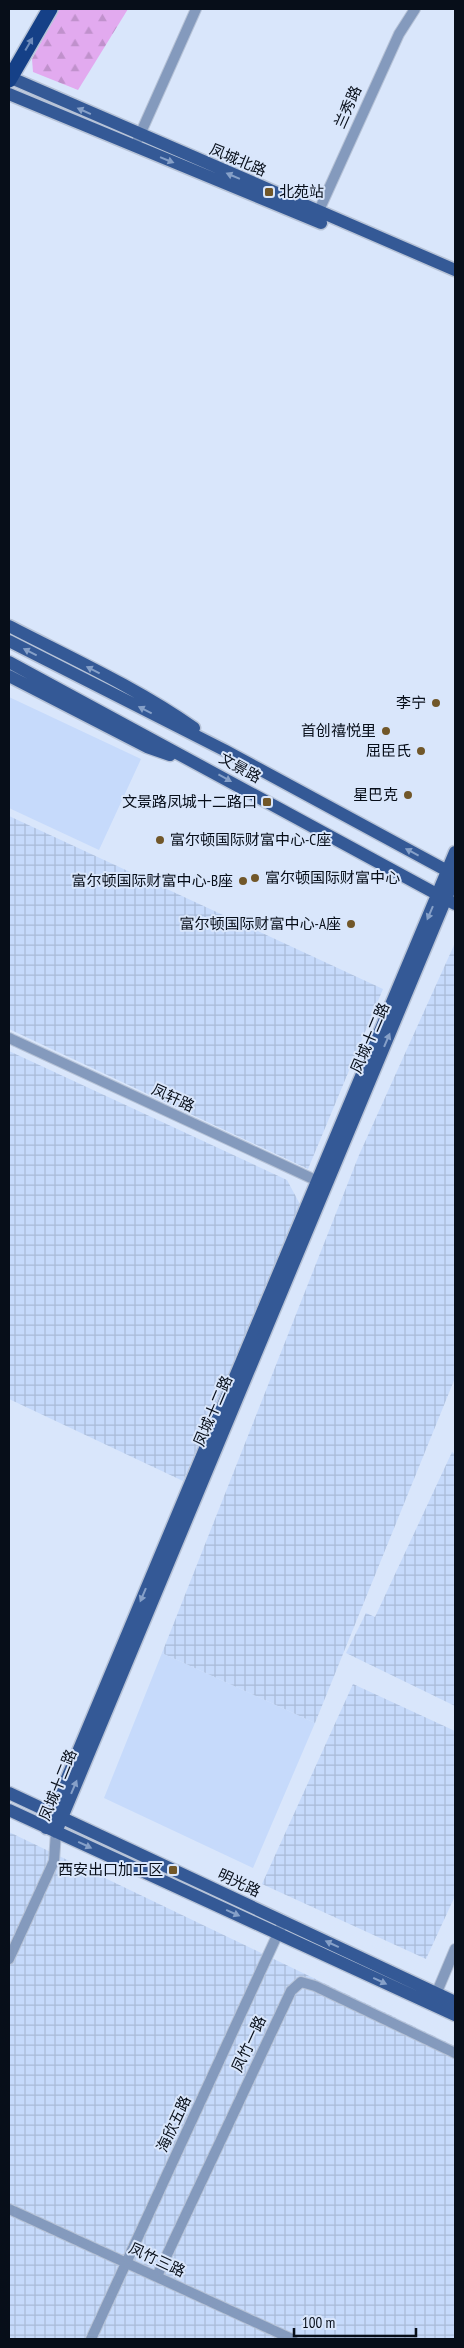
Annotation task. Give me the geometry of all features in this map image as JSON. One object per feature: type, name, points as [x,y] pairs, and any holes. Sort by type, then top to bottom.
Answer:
[{"type":"highway","points":[[9,78],[50,9]]},
{"type":"main road","name":"凤城北路","points":[[9,78],[137,141]]},
{"type":"main road","name":"凤城北路","points":[[9,94],[137,141],[316,216],[455,278]]},
{"type":"main road","name":"凤城北路","points":[[316,216],[455,270]]},
{"type":"main road","points":[[9,626],[175,715],[224,750]]},
{"type":"main road","name":"文景路","points":[[9,641],[224,750],[453,874]]},
{"type":"main road","name":"文景路","points":[[9,662],[200,764],[446,900]]},
{"type":"main road","points":[[9,676],[147,747],[200,764]]},
{"type":"main road","name":"凤城十二路","points":[[51,1830],[321,1183],[446,900],[453,874],[455,852]]},
{"type":"main road","name":"明光路","points":[[9,1794],[57,1815],[281,1928]]},
{"type":"main road","name":"明光路","points":[[9,1810],[51,1830],[281,1928],[434,1999],[455,2015]]},
{"type":"main road","name":"明光路","points":[[434,1999],[455,2002]]},
{"type":"street","points":[[137,141],[196,9]]},
{"type":"street","name":"兰秀路","points":[[316,216],[399,34],[415,9]]},
{"type":"street","name":"凤轩路","points":[[9,1038],[321,1183]]},
{"type":"street","name":"凤城十二路","points":[[9,1959],[54,1861],[51,1830]]},
{"type":"street","name":"海欣五路","points":[[91,2339],[281,1928]]},
{"type":"street","points":[[434,1999],[455,1949]]},
{"type":"street","name":"凤竹一路","points":[[157,2276],[291,1991],[301,1982],[315,1986],[455,2053]]},
{"type":"street","name":"凤竹三路","points":[[9,2209],[292,2339]]},
{"type":"shaded area","points":[[9,697],[141,759],[99,850],[9,808]]},
{"type":"shaded area","points":[[9,816],[383,989],[308,1169],[9,1029]]},
{"type":"shaded area","points":[[455,943],[455,1378],[315,1723],[162,1653],[359,1155]]},
{"type":"shaded area","points":[[9,1051],[287,1180],[302,1208],[183,1481],[9,1399]]},
{"type":"shaded area","points":[[452,1452],[455,1454],[455,1706],[346,1653],[366,1613],[375,1617]]},
{"type":"shaded area","points":[[162,1653],[315,1723],[253,1868],[104,1798]]},
{"type":"shaded area","points":[[353,1684],[455,1731],[455,1896],[426,1959],[262,1884]]},
{"type":"shaded area","points":[[9,1832],[455,2046],[455,2339],[9,2339]]},
{"type":"green space","points":[[59,9],[128,9],[78,90],[33,72],[32,59]]},
{"type":"place","name":"北苑站","points":[[269,192]]},
{"type":"place","name":"李宁","points":[[436,703]]},
{"type":"place","name":"首创禧悦里","points":[[386,731]]},
{"type":"place","name":"屈臣氏","points":[[421,751]]},
{"type":"place","name":"星巴克","points":[[408,795]]},
{"type":"place","name":"文景路凤城十二路口","points":[[267,802]]},
{"type":"place","name":"富尔顿国际财富中心-C座","points":[[160,840]]},
{"type":"place","name":"富尔顿国际财富中心","points":[[255,878]]},
{"type":"place","name":"富尔顿国际财富中心-B座","points":[[243,881]]},
{"type":"place","name":"富尔顿国际财富中心-A座","points":[[351,924]]},
{"type":"place","name":"西安出口加工区","points":[[173,1870]]}]
